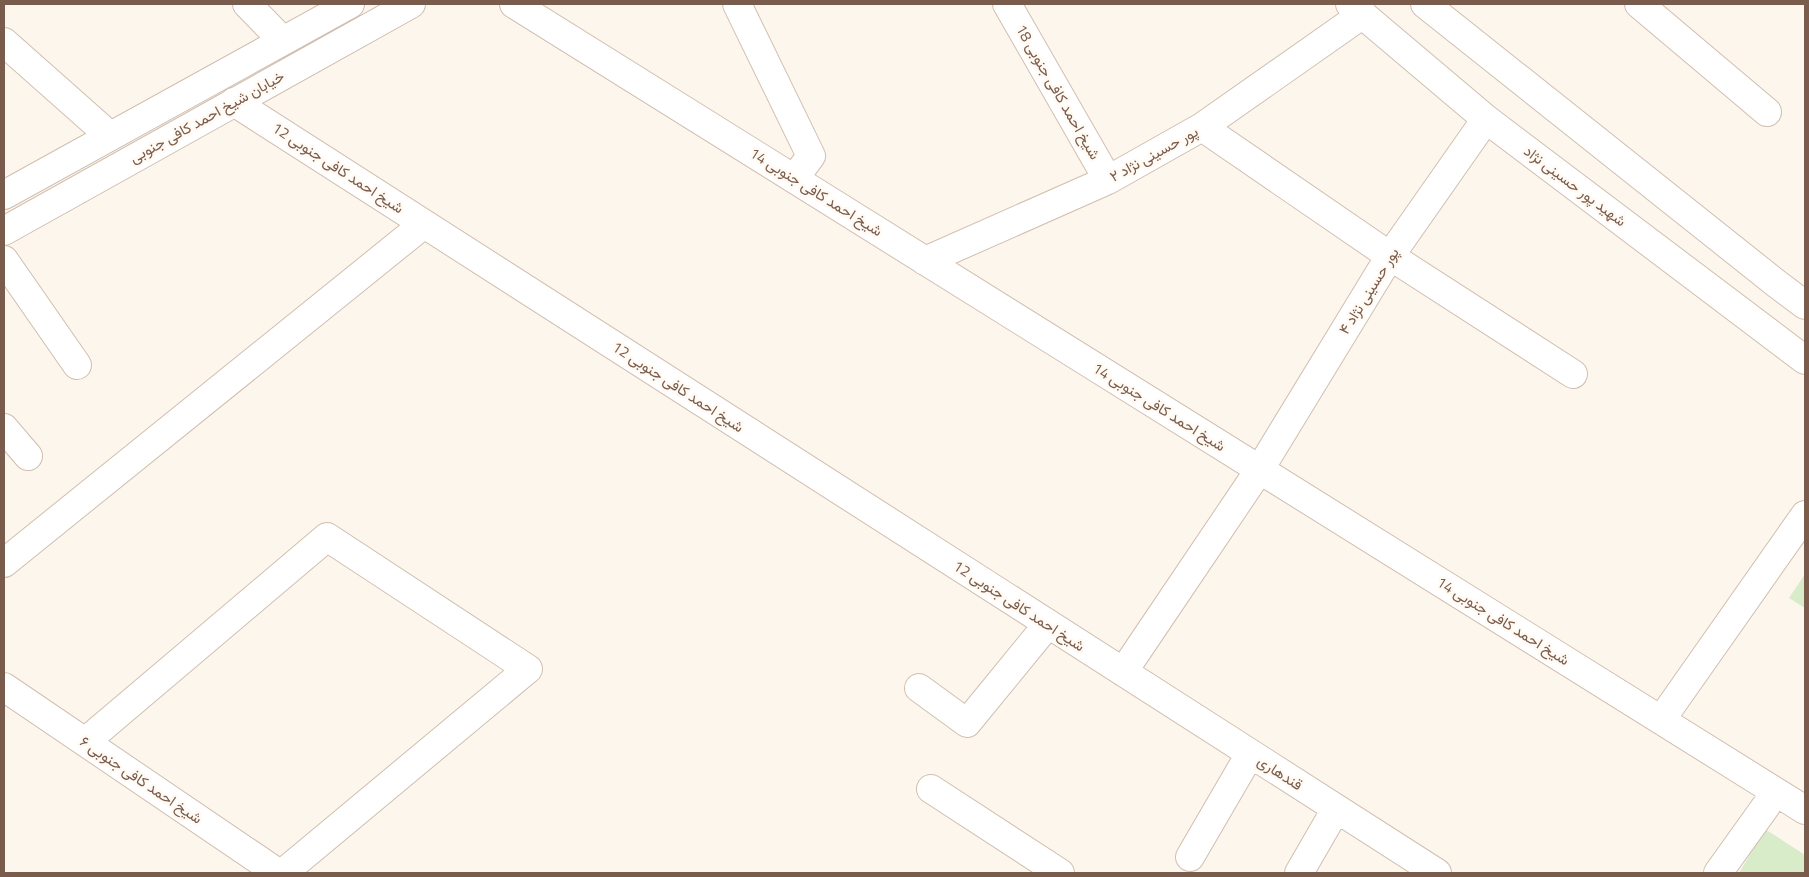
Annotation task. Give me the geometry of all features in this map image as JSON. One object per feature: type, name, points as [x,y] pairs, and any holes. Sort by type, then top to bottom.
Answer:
[{"type":"street","points":[[247,4],[283,41]]},
{"type":"street","name":"خیابان شیخ احمد کافی جنوبی","points":[[4,195],[350,4]]},
{"type":"street","name":"خیابان شیخ احمد کافی جنوبی","points":[[4,231],[411,4]]},
{"type":"street","name":"شیخ احمد کافی جنوبی 14","points":[[514,4],[1805,810]]},
{"type":"street","points":[[737,4],[811,156],[794,179]]},
{"type":"street","name":"شیخ احمد کافی جنوبی 18","points":[[1007,4],[1108,180]]},
{"type":"street","points":[[1425,4],[1805,305]]},
{"type":"street","points":[[1639,4],[1767,112]]},
{"type":"street","name":"پور حسینی نژاد ۲","points":[[925,261],[1108,180],[1202,127],[1357,9]]},
{"type":"street","name":"شهید پور حسینی نژاد","points":[[1357,9],[1486,119],[1805,360]]},
{"type":"street","points":[[4,42],[110,136]]},
{"type":"street","name":"شیخ احمد کافی جنوبی 12","points":[[234,102],[1123,672]]},
{"type":"street","name":"پور حسینی نژاد ۴","points":[[1123,672],[1260,469],[1390,256],[1486,119]]},
{"type":"street","points":[[1202,127],[1390,256],[1573,374]]},
{"type":"street","points":[[4,563],[424,224]]},
{"type":"street","points":[[4,260],[77,365]]},
{"type":"street","points":[[4,428],[28,456]]},
{"type":"street","points":[[1661,720],[1805,515]]},
{"type":"street","points":[[85,742],[327,537],[528,669],[283,873]]},
{"type":"street","points":[[919,688],[967,723],[1048,624]]},
{"type":"street","name":"قندهاری","points":[[1123,672],[1437,873]]},
{"type":"street","name":"شیخ احمد کافی جنوبی ۶","points":[[4,688],[278,873]]},
{"type":"street","points":[[1190,858],[1250,754]]},
{"type":"street","points":[[931,789],[1060,873]]},
{"type":"street","points":[[1718,873],[1776,792]]},
{"type":"street","points":[[1299,873],[1336,809]]},
{"type":"green space","points":[[1805,574],[1805,608],[1789,598]]},
{"type":"green space","points":[[1765,829],[1805,855],[1805,873],[1739,873]]}]
